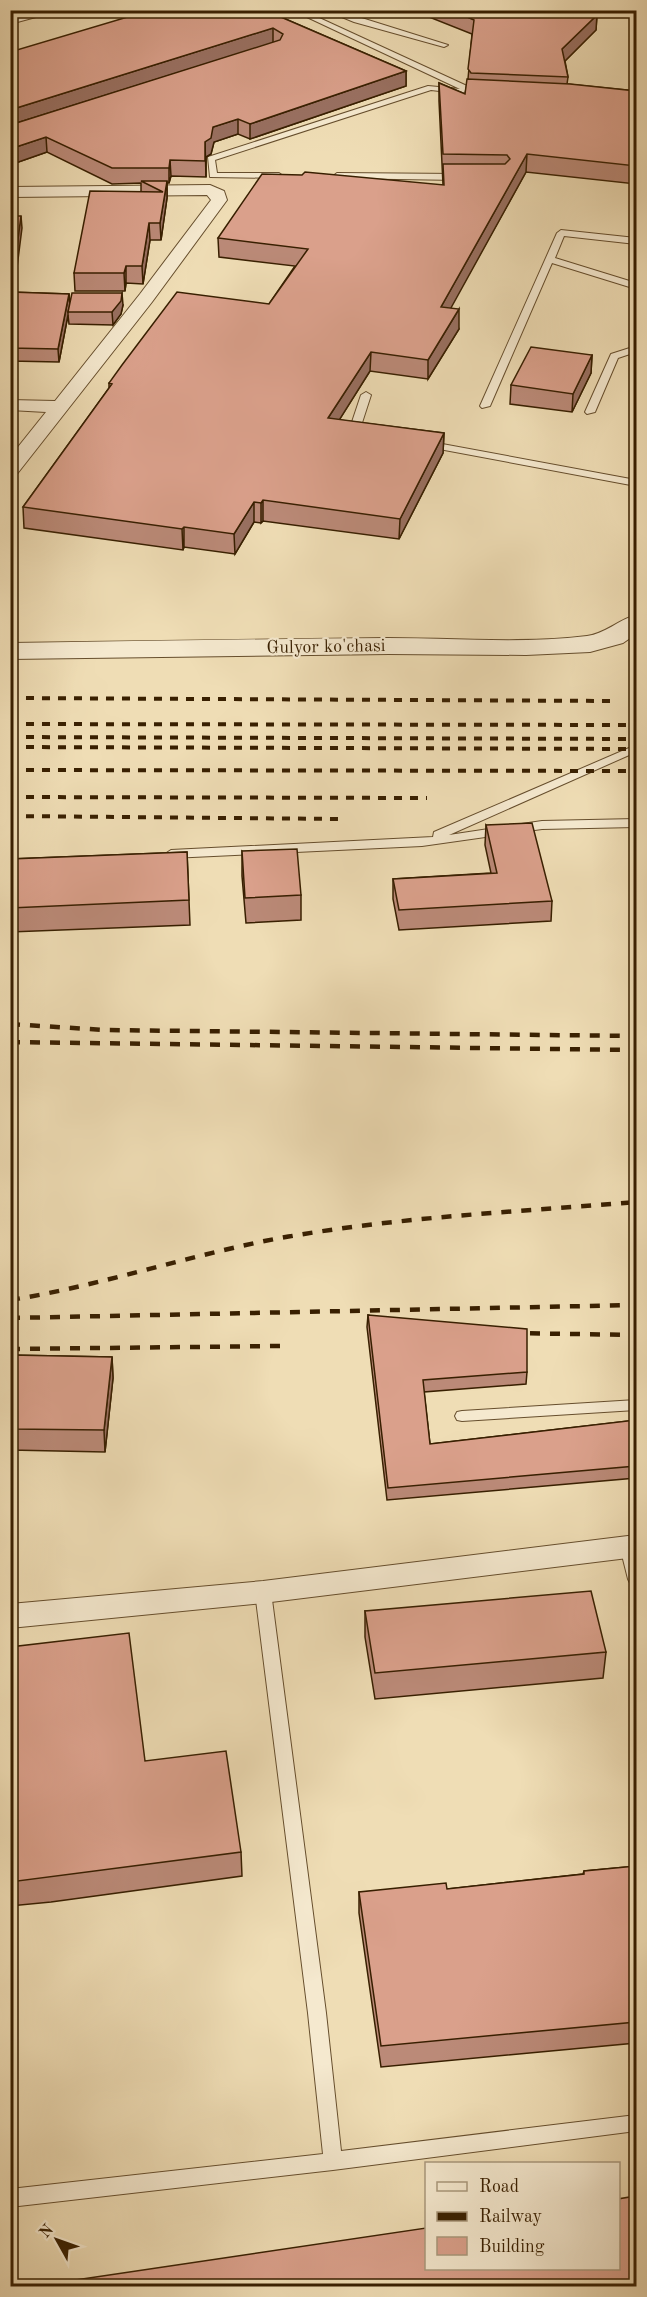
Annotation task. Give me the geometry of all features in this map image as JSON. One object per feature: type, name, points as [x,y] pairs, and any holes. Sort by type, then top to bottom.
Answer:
[{"type":"street","points":[[10,19],[40,10]]},
{"type":"street","points":[[10,192],[210,190],[218,194],[219,200],[146,298],[10,470]]},
{"type":"street","points":[[123,298],[146,298]]},
{"type":"street","points":[[10,405],[61,407]]},
{"type":"street","name":"Gulyor ko'chasi","points":[[10,651],[377,646],[536,647],[590,644],[614,637],[636,623]]},
{"type":"street","points":[[10,1616],[263,1592],[632,1546]]},
{"type":"lane","points":[[295,10],[477,94]]},
{"type":"lane","points":[[328,10],[360,24],[387,27],[444,45]]},
{"type":"lane","points":[[294,176],[213,176],[211,159],[431,88],[496,94]]},
{"type":"lane","points":[[329,176],[468,177]]},
{"type":"lane","points":[[485,406],[561,233],[636,241]]},
{"type":"lane","points":[[550,259],[636,286]]},
{"type":"lane","points":[[590,412],[614,356],[636,349]]},
{"type":"lane","points":[[366,395],[354,431],[366,433]]},
{"type":"lane","points":[[413,442],[636,483]]},
{"type":"lane","points":[[422,842],[636,748]]},
{"type":"lane","points":[[153,855],[422,842],[542,825],[636,823]]},
{"type":"lane","points":[[462,1416],[636,1404]]},
{"type":"lane","points":[[632,1546],[636,1579]]},
{"type":"lane","points":[[263,1592],[317,2013],[333,2161]]},
{"type":"lane","points":[[10,2198],[333,2161],[636,2122]]},
{"type":"building","points":[[151,10],[270,10],[267,11],[406,71],[250,124],[238,119],[213,127],[211,138],[205,142],[205,161],[170,160],[169,168],[112,168],[46,137],[10,149],[10,125],[280,40],[283,34],[273,28],[10,110],[10,52]]},
{"type":"building","points":[[451,10],[585,10],[597,15],[562,49],[568,77],[471,73],[468,69],[474,20]]},
{"type":"building","points":[[467,79],[570,84],[636,91],[636,166],[527,154],[441,307],[459,309],[428,360],[371,352],[328,418],[444,433],[400,519],[263,500],[261,503],[254,502],[234,534],[23,507],[112,384],[109,383],[177,292],[269,304],[308,249],[218,238],[262,174],[302,175],[305,172],[444,185],[443,164],[505,164],[510,159],[507,155],[443,154],[439,83],[465,94]]},
{"type":"building","points":[[141,181],[167,181],[160,223],[149,223],[142,266],[126,266],[124,273],[74,273],[90,191],[163,192]]},
{"type":"building","points":[[10,216],[21,216],[13,278],[10,279]]},
{"type":"building","points":[[10,292],[69,294],[58,349],[10,348]]},
{"type":"building","points":[[72,293],[122,293],[121,301],[112,312],[68,312]]},
{"type":"building","points":[[531,347],[592,355],[573,394],[511,385]]},
{"type":"building","points":[[532,823],[552,901],[399,910],[393,879],[497,873],[486,825]]},
{"type":"building","points":[[297,849],[301,895],[245,898],[242,851]]},
{"type":"building","points":[[187,852],[189,900],[10,908],[10,859]]},
{"type":"building","points":[[368,1315],[527,1329],[527,1372],[423,1380],[430,1444],[636,1420],[636,1466],[388,1488]]},
{"type":"building","points":[[10,1355],[112,1357],[104,1430],[10,1429]]},
{"type":"building","points":[[591,1591],[606,1652],[375,1673],[365,1611]]},
{"type":"building","points":[[129,1633],[145,1761],[226,1751],[241,1852],[10,1882],[10,1647]]},
{"type":"building","points":[[636,1866],[636,2022],[381,2046],[359,1892],[446,1883],[447,1889]]},
{"type":"building","points":[[636,2196],[636,2286],[35,2286],[425,2228],[425,2270],[620,2270],[620,2199]]},
{"type":"railway","points":[[10,698],[613,701]]},
{"type":"railway","points":[[10,724],[636,725]]},
{"type":"railway","points":[[10,737],[636,739]]},
{"type":"railway","points":[[10,747],[636,749]]},
{"type":"railway","points":[[10,770],[636,771]]},
{"type":"railway","points":[[10,797],[427,798]]},
{"type":"railway","points":[[10,816],[342,819]]},
{"type":"railway","points":[[10,1024],[104,1030],[636,1036]]},
{"type":"railway","points":[[10,1042],[636,1050]]},
{"type":"railway","points":[[10,1300],[77,1287],[275,1239],[365,1225],[636,1202]]},
{"type":"railway","points":[[10,1318],[636,1305]]},
{"type":"railway","points":[[510,1333],[636,1335]]},
{"type":"railway","points":[[10,1349],[280,1346]]}]
